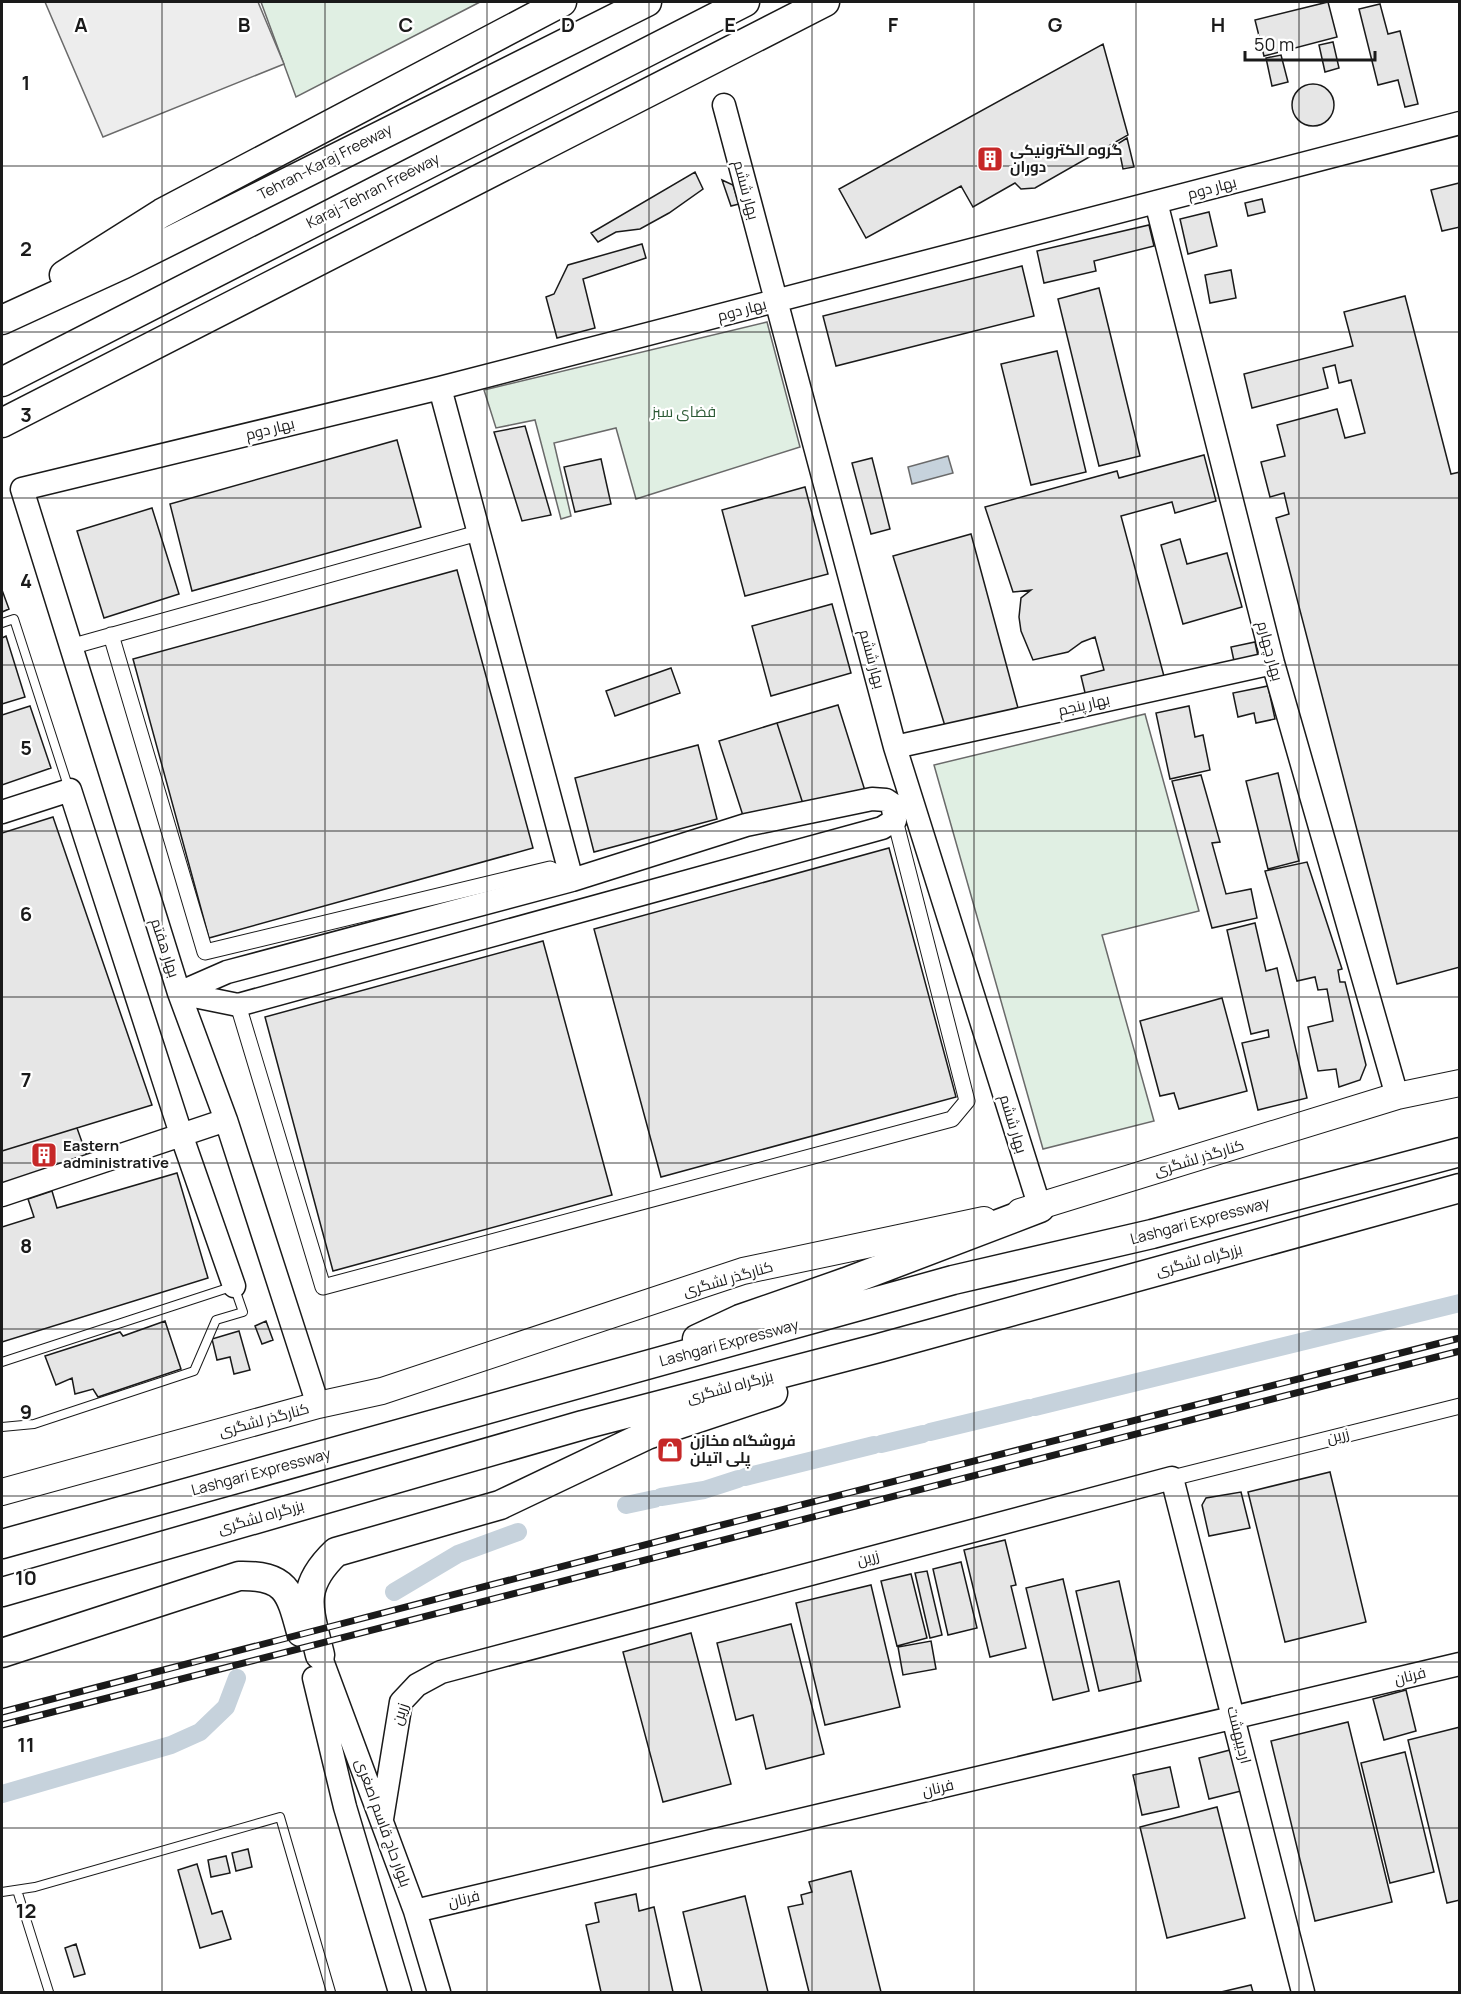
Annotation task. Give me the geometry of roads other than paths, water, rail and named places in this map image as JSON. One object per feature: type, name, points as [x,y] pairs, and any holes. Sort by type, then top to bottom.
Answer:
[{"type":"highway","points":[[2,314],[162,213],[562,2]]},
{"type":"highway","name":"Tehran-Karaj Freeway","points":[[2,320],[134,259],[647,2]]},
{"type":"highway","name":"Karaj-Tehran Freeway","points":[[2,382],[746,2]]},
{"type":"highway","points":[[2,423],[825,2]]},
{"type":"highway","name":"Lashgari Expressway","points":[[2,1544],[953,1280],[1152,1234],[1460,1152]]},
{"type":"highway","name":"بزرگراه لشگری","points":[[2,1592],[572,1428],[879,1347],[1460,1188]]},
{"type":"highway","points":[[608,1376],[741,1318],[846,1282],[1040,1208]]},
{"type":"highway","points":[[314,1657],[308,1602],[317,1570],[336,1552],[500,1505],[647,1435],[814,1380],[879,1347]]},
{"type":"highway","points":[[2,1653],[201,1587],[239,1576],[263,1576],[283,1586],[294,1605],[314,1657]]},
{"type":"main road","name":"کنارگذر لشگری","points":[[2,1492],[318,1405],[382,1391],[743,1271],[1040,1208],[1397,1096],[1460,1083]]},
{"type":"street","name":"بهار ششم","points":[[724,105],[895,747],[1040,1208]]},
{"type":"street","name":"بهار دوم","points":[[22,489],[440,388],[1460,123]]},
{"type":"street","name":"بهار چهارم","points":[[1156,202],[1273,663],[1397,1096]]},
{"type":"street","points":[[440,388],[572,879]]},
{"type":"street","name":"بهار هفتم","points":[[22,489],[179,993],[226,1120],[318,1405]]},
{"type":"street","points":[[70,647],[478,533]]},
{"type":"street","points":[[111,636],[206,952],[550,870],[572,879]]},
{"type":"street","name":"بهار پنجم","points":[[895,747],[1273,663]]},
{"type":"street","points":[[2,812],[70,790],[181,1134],[234,1286]]},
{"type":"street","points":[[179,993],[227,972],[572,879],[746,825],[872,799],[886,800],[892,804],[967,1101],[952,1119],[322,1287],[238,1005]]},
{"type":"street","points":[[179,993],[238,1005],[882,828],[895,820]]},
{"type":"street","points":[[2,1196],[226,1120]]},
{"type":"street","name":"زرین","points":[[382,1819],[401,1702],[417,1684],[441,1672],[1172,1478],[1460,1406]]},
{"type":"street","name":"اردیبهشت","points":[[1172,1478],[1303,1992]]},
{"type":"street","name":"بلوار حاج قاسم اصغری","points":[[314,1657],[382,1819],[415,1911],[439,1992]]},
{"type":"street","name":"بلوار حاج قاسم اصغری","points":[[314,1657],[345,1807],[400,1992]]},
{"type":"street","name":"فرنان","points":[[415,1911],[1460,1664]]},
{"type":"street","points":[[369,1889],[405,1882]]},
{"type":"lane","points":[[2,623],[14,620],[70,790]]},
{"type":"lane","points":[[2,1362],[234,1286],[243,1312],[216,1320],[194,1371],[34,1424],[2,1428]]},
{"type":"lane","points":[[2,1892],[35,1887],[280,1817],[332,1992]]},
{"type":"lane","points":[[17,1890],[49,1992]]},
{"type":"waterway","points":[[1035,1407],[1460,1303]]},
{"type":"waterway","points":[[930,1432],[1029,1408]]},
{"type":"waterway","points":[[881,1444],[923,1434]]},
{"type":"waterway","points":[[745,1477],[874,1445]]},
{"type":"waterway","points":[[661,1497],[704,1490],[738,1479]]},
{"type":"waterway","points":[[626,1505],[654,1499]]},
{"type":"waterway","points":[[394,1592],[458,1554],[518,1532]]},
{"type":"waterway","points":[[2,1794],[171,1745],[200,1732],[226,1707],[237,1678]]},
{"type":"railway","points":[[2,1712],[710,1528],[1460,1338]]},
{"type":"railway","points":[[2,1725],[1460,1351]]},
{"type":"place","name":"گروه الکترونیکی دوران","points":[[990,159]]},
{"type":"place","name":"Eastern administrative","points":[[44,1155]]},
{"type":"place","name":"فروشگاه مخازن پلی اتیلن","points":[[670,1450]]},
{"type":"park label","name":"فضای سبز","points":[[684,412]]}]
